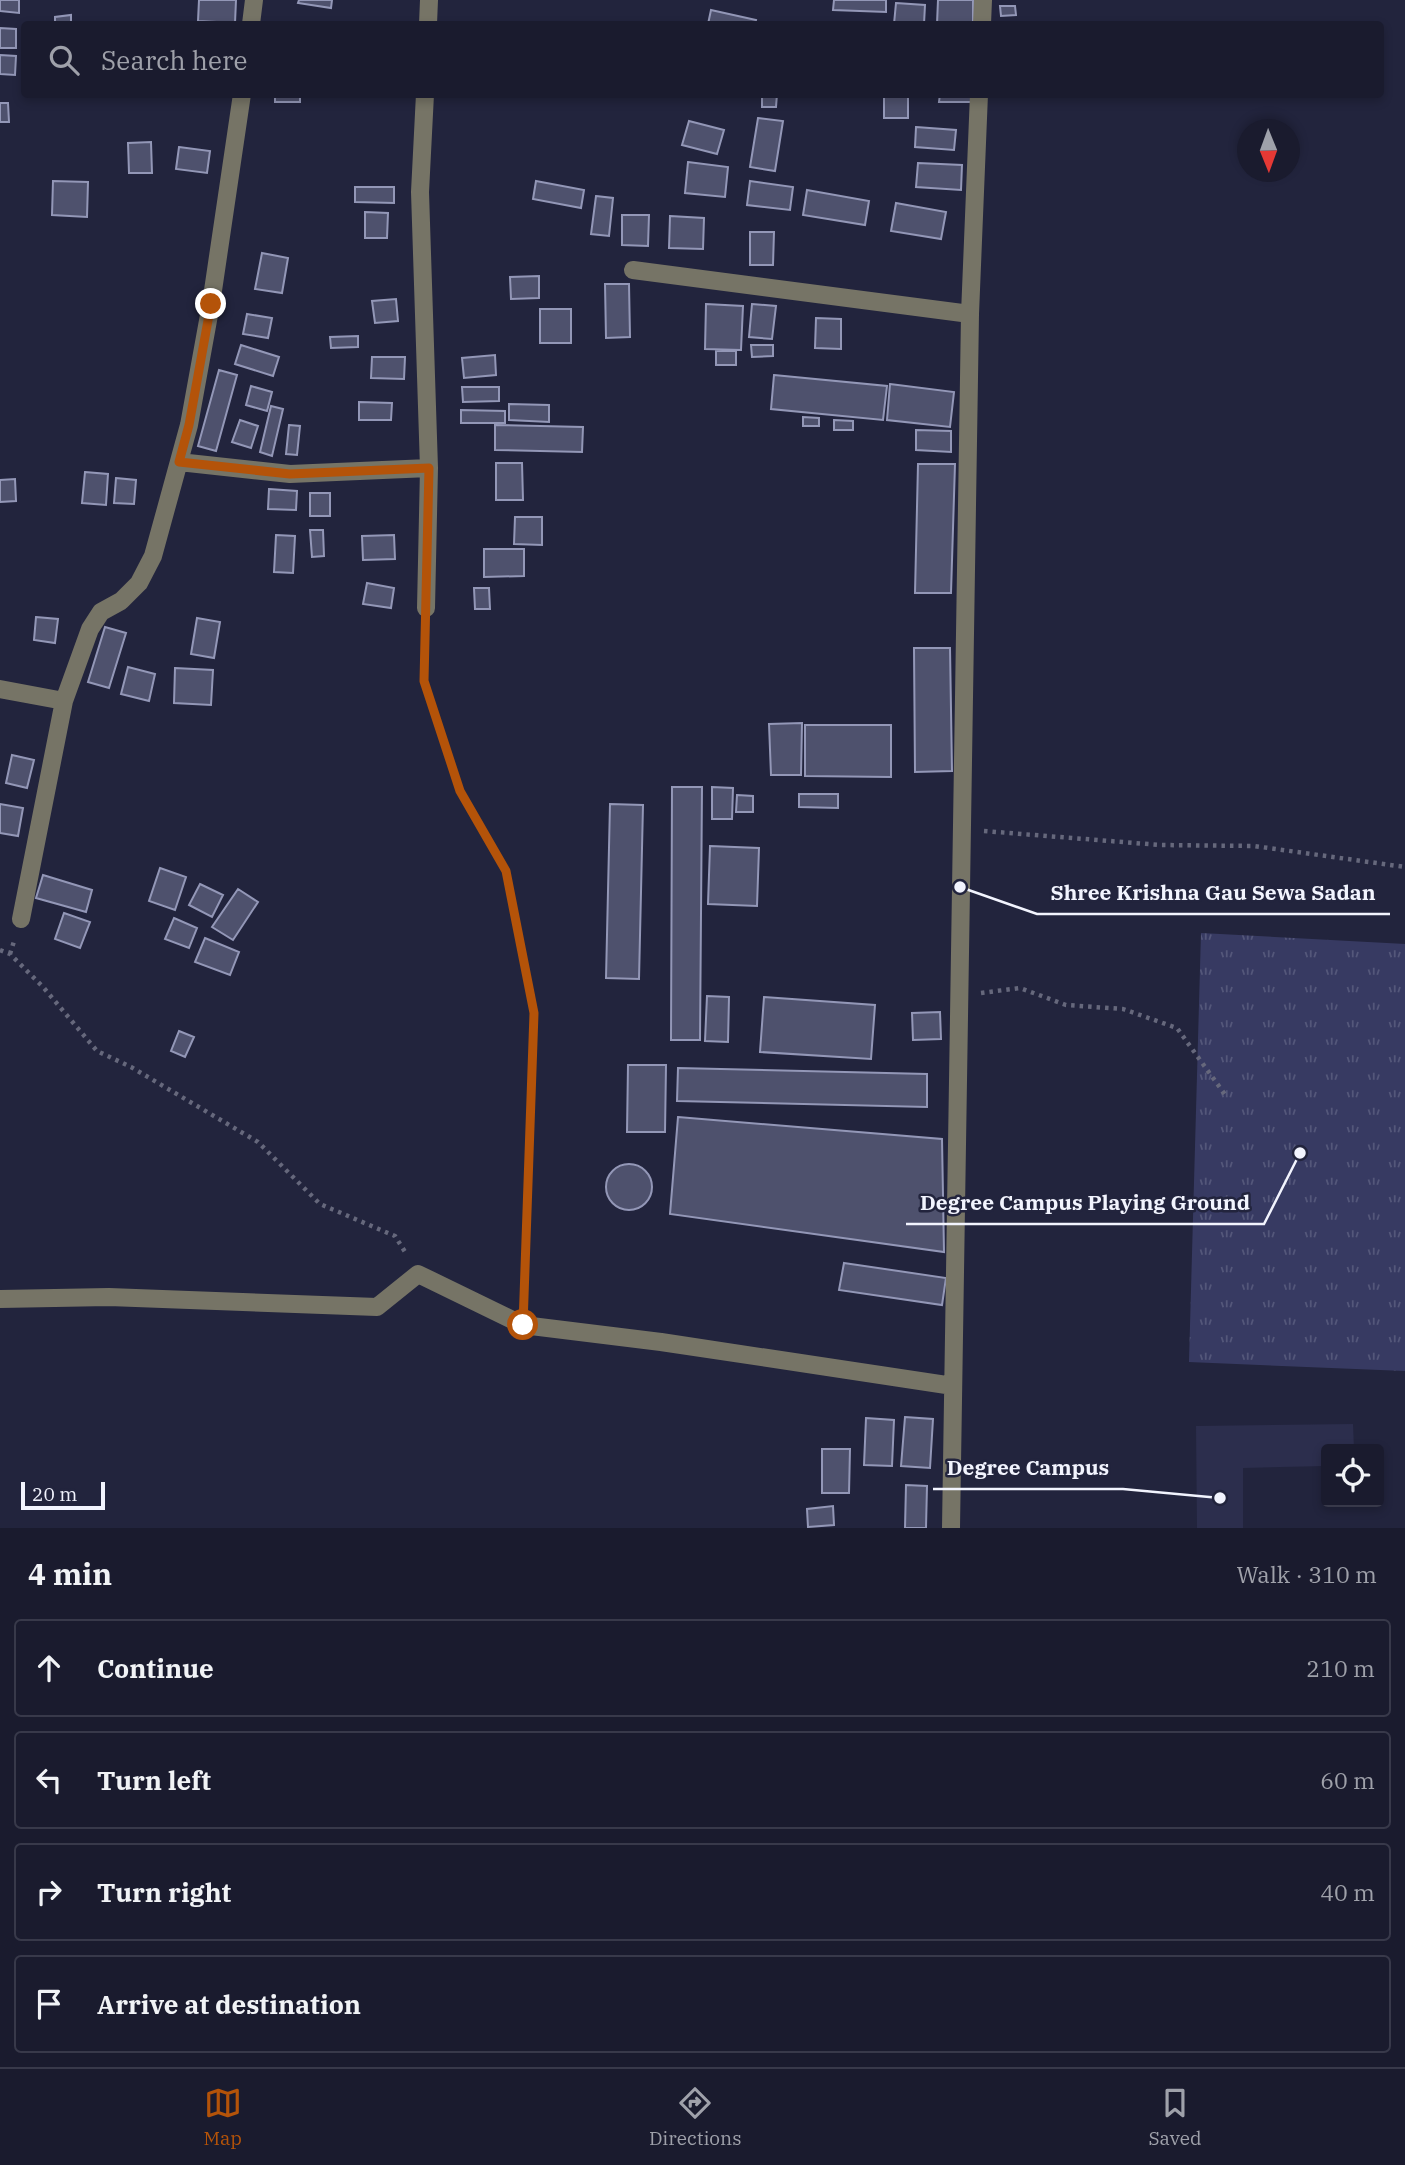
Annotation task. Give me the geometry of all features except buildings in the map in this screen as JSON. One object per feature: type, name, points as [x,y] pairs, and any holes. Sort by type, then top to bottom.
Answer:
[{"type":"street","points":[[251,21],[254,0]]},
{"type":"street","points":[[428,21],[429,0]]},
{"type":"street","points":[[982,21],[984,0]]},
{"type":"street","points":[[21,919],[64,701],[90,629],[101,612],[121,601],[139,583],[153,556],[189,425],[211,304],[241,98]]},
{"type":"street","points":[[425,98],[420,192],[429,468],[426,608]]},
{"type":"street","points":[[951,1528],[970,314],[979,98]]},
{"type":"street","points":[[633,270],[970,314]]},
{"type":"street","points":[[179,462],[290,474],[429,468]]},
{"type":"street","points":[[0,689],[64,701]]},
{"type":"street","points":[[0,1299],[109,1297],[377,1307],[418,1274],[523,1325],[661,1342],[953,1386]]},
{"type":"path","points":[[426,608],[424,681],[460,791],[506,871],[534,1013],[523,1325]]},
{"type":"path","points":[[962,829],[1160,845],[1254,846],[1405,867]]},
{"type":"path","points":[[0,950],[10,954],[43,987],[97,1051],[131,1067],[258,1142],[320,1204],[395,1236],[418,1274]]},
{"type":"path","points":[[959,996],[1020,988],[1066,1004],[1123,1009],[1177,1028],[1226,1096]]},
{"type":"shaded area","points":[[1353,1424],[1354,1444],[1321,1444],[1321,1466],[1243,1468],[1243,1528],[1197,1528],[1196,1426]]},
{"type":"green space","points":[[1201,933],[1405,944],[1405,1371],[1189,1362]]},
{"type":"place","name":"Shree Krishna Gau Sewa Sadan","points":[[960,887]]},
{"type":"place","name":"Degree Campus Playing Ground","points":[[1300,1153]]},
{"type":"place","name":"Degree Campus","points":[[1220,1498]]},
{"type":"route","points":[[211,304],[189,425],[179,462],[290,474],[429,468],[424,681],[460,791],[506,871],[534,1013],[523,1325]]}]
